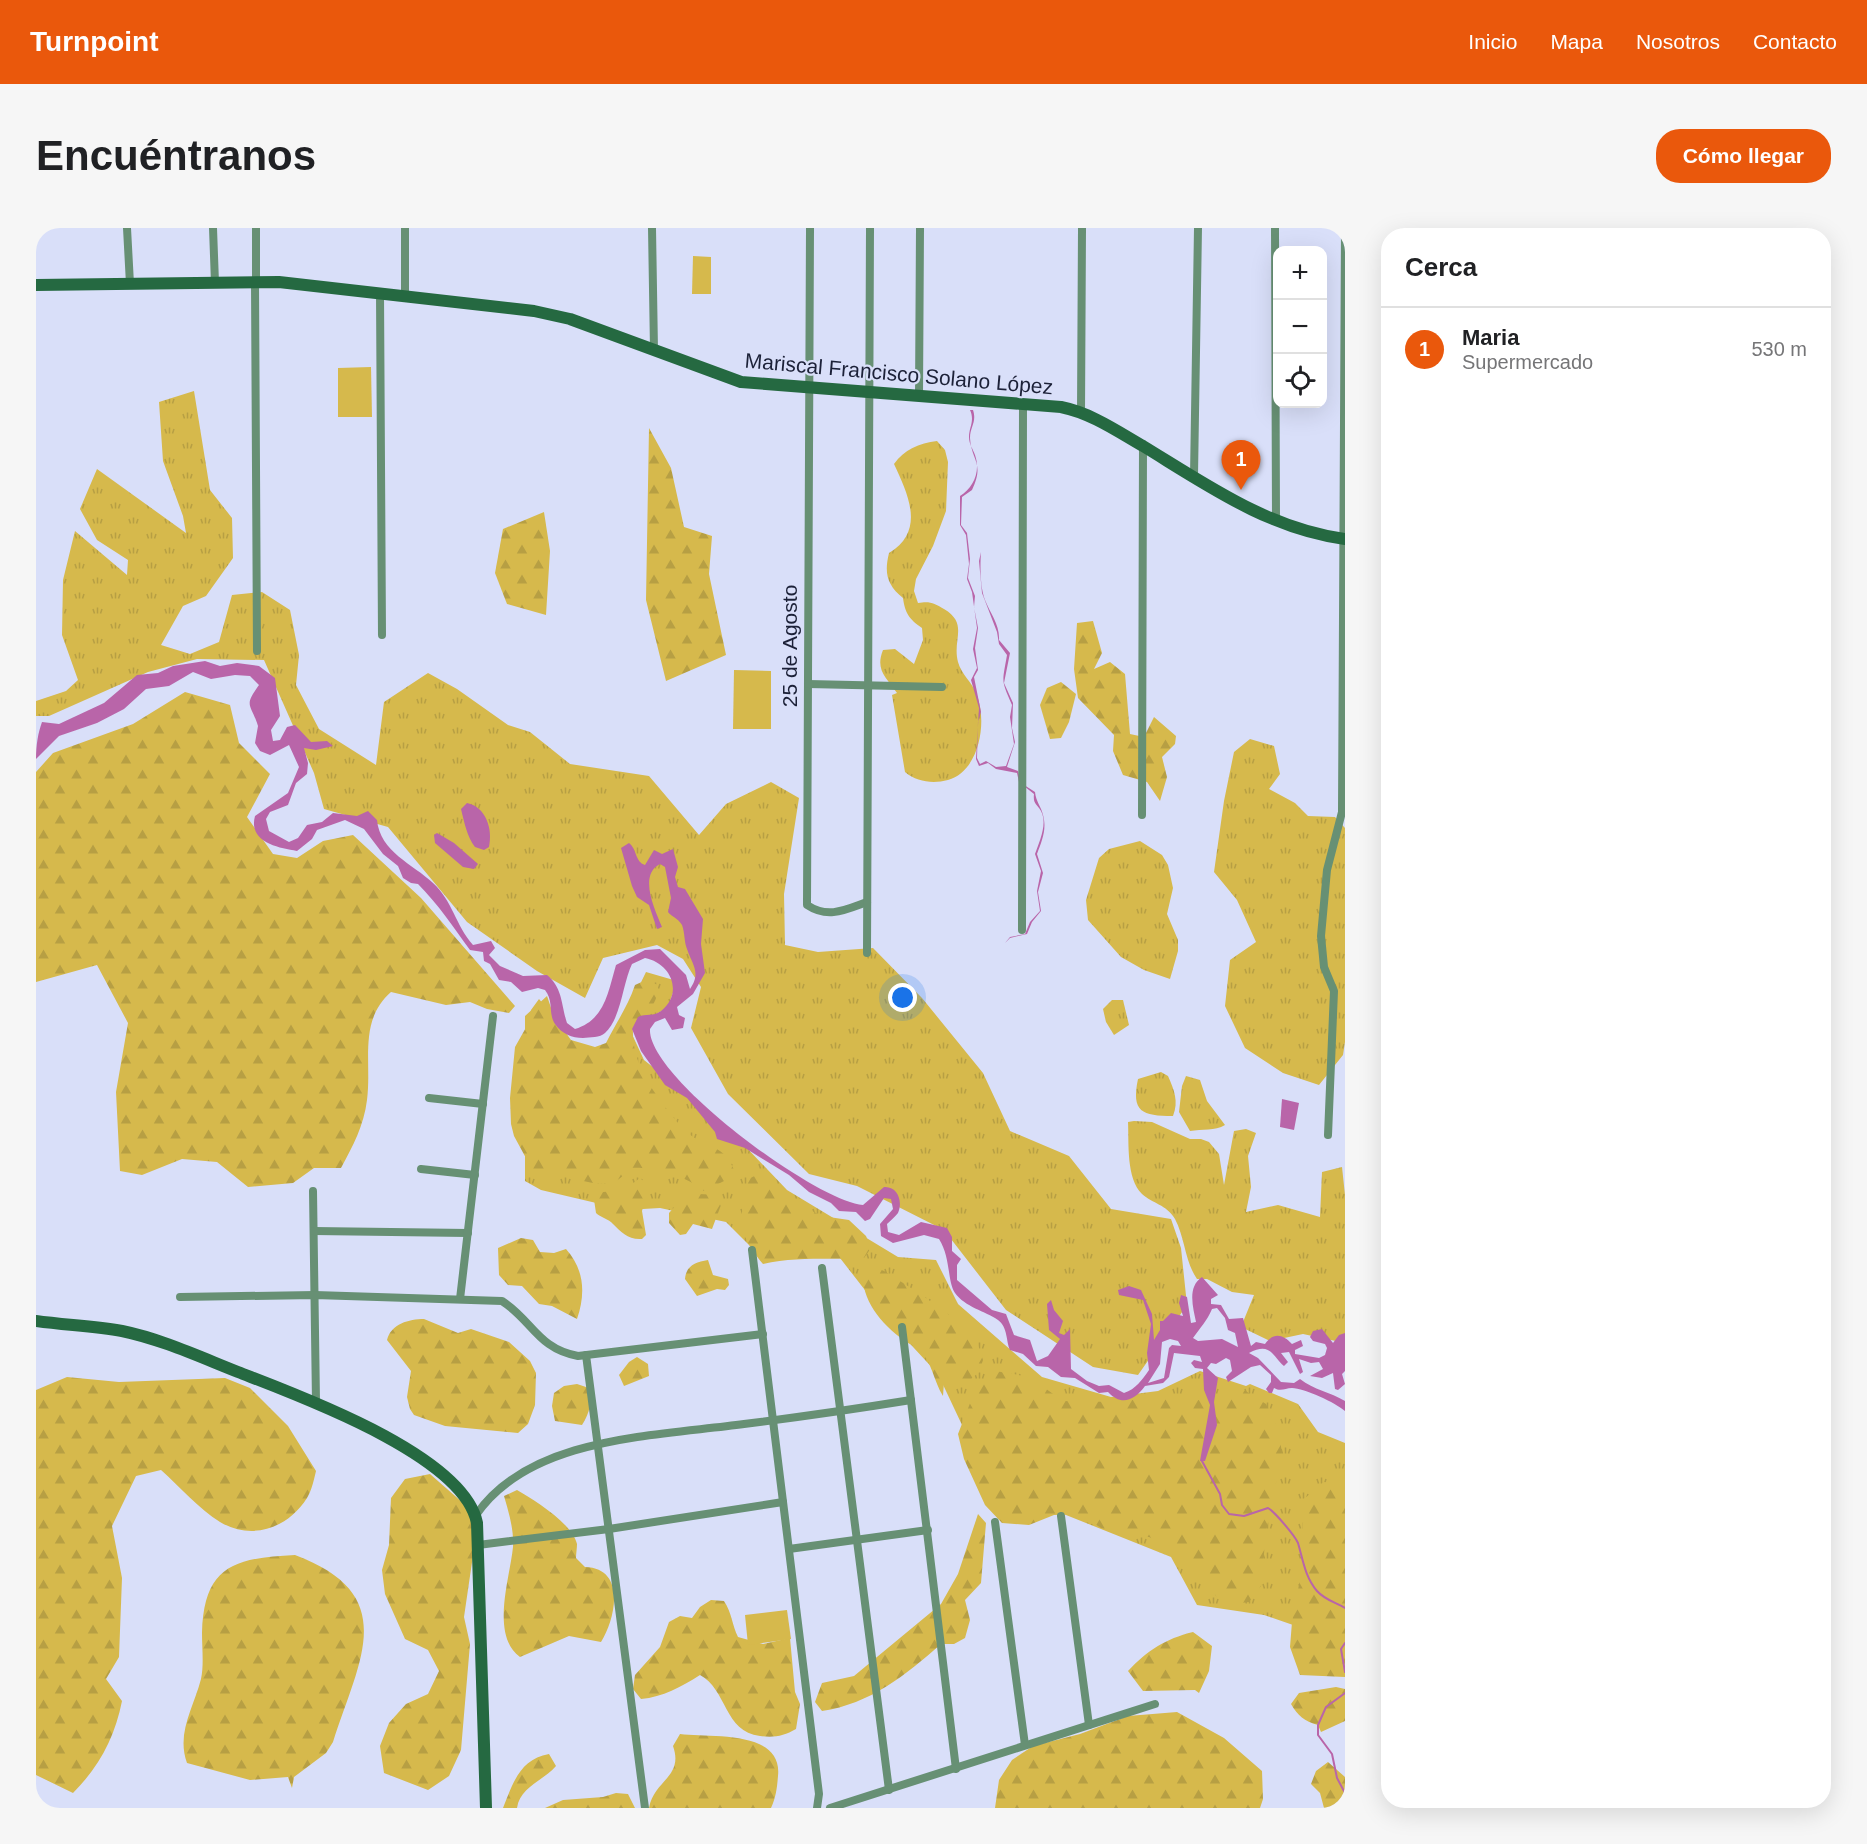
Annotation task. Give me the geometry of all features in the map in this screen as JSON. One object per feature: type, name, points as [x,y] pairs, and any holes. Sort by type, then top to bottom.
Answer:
[{"type":"main road","name":"Mariscal Francisco Solano López","points":[[36,285],[256,283],[297,284],[380,293],[557,315],[726,378],[808,388],[1061,407],[1081,412],[1249,509],[1312,533],[1344,539]]},
{"type":"main road","points":[[36,1321],[122,1332],[181,1350],[316,1402],[379,1432],[424,1461],[461,1493],[476,1515],[486,1808]]},
{"type":"street","points":[[127,228],[130,284]]},
{"type":"street","points":[[213,228],[215,283]]},
{"type":"street","points":[[256,228],[257,651]]},
{"type":"street","points":[[405,228],[405,297]]},
{"type":"street","points":[[652,228],[654,350]]},
{"type":"street","name":"25 de Agosto","points":[[810,228],[807,905],[830,914],[867,902]]},
{"type":"street","points":[[867,953],[870,228]]},
{"type":"street","points":[[919,396],[921,228]]},
{"type":"street","points":[[1081,412],[1082,228]]},
{"type":"street","points":[[1194,476],[1198,228]]},
{"type":"street","points":[[1275,228],[1276,521]]},
{"type":"street","points":[[1328,1135],[1334,991],[1324,967],[1321,936],[1327,870],[1342,812],[1345,228]]},
{"type":"street","points":[[380,293],[382,635]]},
{"type":"street","points":[[1022,930],[1023,403]]},
{"type":"street","points":[[1142,815],[1143,446]]},
{"type":"street","points":[[808,684],[942,687]]},
{"type":"street","points":[[460,1299],[494,1016]]},
{"type":"street","points":[[429,1098],[483,1104]]},
{"type":"street","points":[[421,1169],[475,1175]]},
{"type":"street","points":[[313,1191],[316,1402]]},
{"type":"street","points":[[314,1231],[468,1233]]},
{"type":"street","points":[[752,1250],[819,1794],[817,1808]]},
{"type":"street","points":[[822,1268],[859,1540],[889,1790]]},
{"type":"street","points":[[180,1297],[315,1295],[502,1301],[547,1345],[564,1353],[586,1355],[763,1334]]},
{"type":"street","points":[[902,1327],[956,1769]]},
{"type":"street","points":[[586,1355],[645,1808]]},
{"type":"street","points":[[476,1515],[486,1500],[505,1483],[529,1469],[598,1444],[911,1400]]},
{"type":"street","points":[[478,1545],[609,1529],[783,1502]]},
{"type":"street","points":[[1061,1516],[1089,1725]]},
{"type":"street","points":[[995,1522],[1025,1745]]},
{"type":"street","points":[[789,1549],[928,1530]]},
{"type":"street","points":[[830,1808],[1155,1704]]},
{"type":"green space","points":[[693,256],[711,257],[711,294],[692,294]]},
{"type":"green space","points":[[371,367],[372,417],[338,417],[338,368]]},
{"type":"green space","points":[[194,391],[210,490],[232,518],[233,558],[206,596],[183,606],[161,645],[190,654],[219,642],[232,595],[262,592],[290,610],[299,655],[296,685],[319,729],[376,765],[384,702],[428,673],[457,689],[508,725],[530,732],[570,764],[649,776],[699,835],[726,804],[771,782],[799,798],[784,894],[785,945],[818,952],[873,948],[922,998],[983,1073],[1010,1131],[1069,1156],[1111,1209],[1171,1219],[1181,1248],[1187,1305],[1138,1375],[1093,1367],[1006,1310],[944,1230],[857,1186],[809,1174],[728,1094],[691,1028],[701,987],[683,959],[657,945],[603,958],[585,998],[537,971],[467,922],[388,827],[324,809],[314,773],[264,660],[197,659],[148,672],[49,716],[36,716],[36,701],[66,691],[78,680],[62,635],[63,580],[75,531],[127,575],[128,560],[97,540],[80,509],[97,469],[186,533],[183,516],[163,461],[159,402]]},
{"type":"green space","points":[[649,428],[671,468],[684,527],[712,536],[709,574],[726,655],[666,681],[646,600]]},
{"type":"green space","points":[[937,441],[945,450],[948,462],[946,511],[933,546],[916,579],[914,591],[918,603],[929,602],[937,605],[956,620],[958,662],[980,704],[981,730],[974,756],[968,766],[959,775],[948,780],[931,782],[920,780],[905,772],[892,695],[897,693],[883,673],[880,663],[883,650],[895,649],[914,664],[923,640],[922,628],[908,615],[903,598],[893,588],[887,573],[889,553],[900,544],[911,523],[908,500],[894,464],[912,448]]},
{"type":"green space","points":[[544,512],[550,551],[546,615],[507,604],[495,573],[503,529]]},
{"type":"green space","points":[[1093,621],[1102,653],[1094,669],[1110,662],[1125,674],[1130,734],[1144,737],[1154,717],[1176,736],[1175,744],[1162,757],[1167,777],[1160,801],[1147,782],[1123,775],[1113,751],[1114,735],[1078,698],[1074,669],[1077,623]]},
{"type":"green space","points":[[734,670],[771,671],[771,729],[733,729]]},
{"type":"green space","points":[[1061,682],[1076,694],[1069,722],[1061,738],[1050,739],[1040,705],[1047,688]]},
{"type":"green space","points":[[185,692],[230,705],[239,743],[270,774],[247,817],[273,854],[297,858],[323,841],[353,835],[421,898],[515,1006],[509,1013],[487,1009],[470,1002],[446,1005],[391,992],[381,1003],[370,1029],[366,1109],[350,1152],[341,1168],[314,1168],[293,1183],[248,1187],[217,1162],[182,1159],[142,1175],[120,1171],[116,1092],[128,1023],[97,965],[36,982],[36,772],[53,753],[133,724]]},
{"type":"green space","points":[[1250,739],[1274,746],[1280,774],[1269,789],[1295,803],[1308,816],[1335,817],[1345,828],[1345,1042],[1343,1055],[1319,1085],[1283,1073],[1245,1048],[1225,1006],[1230,960],[1256,942],[1237,900],[1214,872],[1224,801],[1234,752]]},
{"type":"green space","points":[[1140,841],[1162,855],[1168,865],[1173,888],[1167,914],[1178,940],[1178,951],[1170,979],[1144,970],[1121,957],[1088,920],[1086,900],[1099,858],[1109,849]]},
{"type":"green space","points":[[646,972],[677,981],[668,1007],[630,1030],[644,1060],[721,1121],[787,1190],[898,1257],[936,1260],[958,1304],[1042,1377],[1111,1397],[1158,1391],[1200,1371],[1246,1386],[1250,1384],[1298,1404],[1318,1432],[1345,1443],[1345,1643],[1264,1615],[1197,1605],[1171,1557],[1031,1501],[978,1459],[938,1374],[889,1321],[840,1258],[809,1254],[764,1260],[726,1222],[660,1208],[626,1210],[541,1190],[525,1181],[525,1016],[547,996],[563,1043],[614,1055],[628,1009]]},
{"type":"green space","points":[[646,980],[658,985],[658,992],[648,1012],[633,1025],[638,1062],[655,1093],[681,1127],[696,1139],[720,1151],[734,1170],[726,1180],[704,1191],[669,1173],[648,1169],[629,1168],[624,1175],[606,1184],[583,1181],[557,1172],[533,1171],[514,1136],[510,1098],[515,1047],[528,1024],[531,1010],[539,999],[571,1040],[595,1047],[606,1043],[635,985]]},
{"type":"green space","points":[[1112,1000],[1123,1000],[1129,1025],[1114,1035],[1106,1022],[1103,1009]]},
{"type":"green space","points":[[1161,1072],[1168,1076],[1174,1091],[1176,1105],[1173,1116],[1146,1113],[1141,1110],[1136,1099],[1138,1079]]},
{"type":"green space","points":[[1186,1076],[1200,1080],[1207,1101],[1225,1125],[1213,1129],[1190,1131],[1179,1112],[1182,1086]]},
{"type":"green space","points":[[1128,1122],[1152,1122],[1190,1139],[1209,1142],[1219,1154],[1224,1185],[1234,1131],[1246,1129],[1256,1133],[1248,1156],[1251,1187],[1246,1212],[1278,1205],[1320,1217],[1322,1172],[1342,1167],[1345,1195],[1345,1343],[1303,1334],[1270,1341],[1241,1327],[1254,1295],[1232,1292],[1207,1279],[1197,1279],[1175,1219],[1168,1210],[1146,1197],[1137,1187],[1131,1170],[1129,1150]]},
{"type":"green space","points":[[759,1174],[770,1179],[786,1197],[798,1204],[822,1216],[849,1220],[866,1236],[871,1248],[864,1258],[800,1259],[763,1264],[748,1242],[742,1224],[748,1179]]},
{"type":"green space","points":[[640,1178],[649,1186],[642,1211],[646,1235],[642,1239],[637,1239],[625,1235],[611,1222],[596,1213],[593,1193],[624,1190]]},
{"type":"green space","points":[[689,1184],[699,1194],[719,1195],[721,1205],[712,1229],[693,1224],[686,1234],[680,1235],[669,1223],[669,1213],[678,1203],[683,1187]]},
{"type":"green space","points":[[521,1238],[533,1240],[540,1252],[554,1253],[566,1249],[572,1257],[582,1282],[582,1300],[577,1319],[552,1306],[539,1304],[522,1286],[508,1285],[499,1275],[498,1248]]},
{"type":"green space","points":[[708,1260],[713,1275],[728,1279],[729,1285],[725,1290],[717,1289],[697,1296],[685,1279],[687,1271],[692,1265]]},
{"type":"green space","points":[[872,1266],[919,1293],[974,1333],[983,1360],[979,1372],[970,1380],[944,1382],[943,1396],[924,1355],[891,1330],[871,1305],[866,1295],[863,1275]]},
{"type":"green space","points":[[424,1319],[458,1333],[471,1329],[509,1342],[530,1361],[536,1373],[535,1405],[528,1424],[518,1433],[445,1426],[414,1415],[407,1397],[411,1371],[387,1340],[397,1326],[412,1320]]},
{"type":"green space","points":[[637,1357],[648,1364],[649,1376],[624,1386],[619,1375],[629,1362]]},
{"type":"green space","points":[[995,1371],[1019,1375],[1042,1386],[1063,1401],[1115,1402],[1167,1396],[1194,1401],[1244,1390],[1266,1404],[1278,1428],[1282,1453],[1266,1532],[1261,1586],[1249,1602],[1224,1605],[1173,1547],[1149,1537],[1125,1537],[1101,1528],[1080,1514],[1054,1515],[1029,1525],[1002,1523],[985,1505],[964,1459],[958,1434],[976,1388]]},
{"type":"green space","points":[[67,1377],[119,1382],[225,1378],[250,1388],[288,1426],[316,1471],[309,1495],[299,1508],[280,1524],[257,1531],[232,1528],[212,1517],[161,1470],[136,1476],[112,1526],[122,1578],[119,1657],[106,1679],[122,1701],[105,1751],[91,1773],[73,1793],[36,1775],[36,1390]]},
{"type":"green space","points":[[577,1384],[589,1388],[590,1393],[590,1407],[582,1425],[555,1421],[552,1406],[554,1393],[564,1386]]},
{"type":"green space","points":[[430,1474],[471,1510],[476,1535],[464,1617],[470,1644],[461,1750],[449,1776],[428,1790],[384,1773],[380,1746],[389,1723],[406,1704],[428,1694],[439,1671],[428,1650],[405,1639],[385,1594],[382,1570],[389,1545],[391,1498],[405,1479]]},
{"type":"green space","points":[[1324,1482],[1345,1485],[1345,1677],[1300,1675],[1290,1647],[1301,1574],[1304,1499]]},
{"type":"green space","points":[[517,1490],[542,1506],[568,1528],[577,1544],[576,1558],[585,1567],[598,1570],[607,1576],[612,1585],[614,1596],[611,1620],[601,1642],[569,1636],[520,1657],[511,1647],[506,1635],[504,1605],[513,1541],[504,1496]]},
{"type":"green space","points":[[978,1514],[986,1523],[981,1583],[965,1600],[970,1620],[965,1638],[954,1644],[941,1644],[901,1677],[872,1695],[822,1711],[815,1702],[822,1683],[854,1676],[941,1604],[958,1574]]},
{"type":"green space","points":[[295,1555],[328,1571],[350,1590],[361,1610],[364,1633],[361,1657],[333,1742],[326,1753],[294,1777],[292,1788],[288,1777],[250,1780],[187,1763],[184,1752],[185,1731],[201,1679],[204,1611],[209,1593],[216,1580],[226,1570],[239,1563],[274,1556]]},
{"type":"green space","points":[[711,1600],[724,1601],[738,1637],[763,1644],[790,1638],[795,1692],[800,1704],[796,1729],[774,1737],[748,1733],[732,1719],[716,1690],[700,1675],[672,1691],[649,1698],[641,1699],[633,1689],[635,1675],[660,1647],[669,1622],[680,1616],[692,1618],[700,1607]]},
{"type":"green space","points":[[787,1610],[791,1639],[748,1645],[745,1615]]},
{"type":"green space","points":[[1193,1632],[1212,1646],[1209,1671],[1199,1693],[1195,1690],[1143,1691],[1128,1671],[1158,1646]]},
{"type":"green space","points":[[1336,1687],[1345,1689],[1345,1721],[1321,1732],[1318,1725],[1302,1718],[1291,1704],[1299,1693]]},
{"type":"green space","points":[[1177,1712],[1224,1738],[1262,1771],[1263,1799],[1260,1808],[995,1808],[999,1780],[1012,1760],[1033,1746],[1080,1734],[1128,1716]]},
{"type":"green space","points":[[680,1734],[742,1739],[757,1743],[769,1750],[776,1761],[778,1776],[771,1808],[649,1808],[656,1791],[675,1765],[673,1746]]},
{"type":"green space","points":[[549,1754],[556,1766],[527,1789],[517,1808],[503,1808],[514,1781],[524,1767],[531,1761]]},
{"type":"green space","points":[[1328,1762],[1345,1777],[1345,1808],[1324,1808],[1320,1793],[1311,1784],[1316,1771]]},
{"type":"green space","points":[[616,1793],[628,1794],[635,1808],[545,1808],[563,1800],[603,1797]]},
{"type":"shaded area","points":[[970,410],[973,410],[974,418],[970,434],[971,446],[969,437],[972,417]]},
{"type":"shaded area","points":[[977,465],[976,481],[972,490],[962,497],[961,525],[967,533],[970,559],[968,578],[975,596],[974,607],[967,579],[969,564],[966,535],[960,525],[960,496],[969,489],[975,479]]},
{"type":"shaded area","points":[[981,552],[983,595],[996,624],[999,640],[1010,653],[1004,683],[1013,703],[1012,728],[1015,742],[1007,767],[1018,771],[1021,783],[1035,792],[1043,816],[1034,802],[1034,794],[1019,782],[1017,773],[996,769],[988,763],[979,766],[976,759],[978,728],[977,758],[980,764],[986,761],[996,767],[1006,766],[1014,744],[1010,717],[1012,705],[1003,681],[1007,655],[999,644],[997,632],[982,593],[979,561]]},
{"type":"shaded area","points":[[974,609],[978,628],[975,648],[978,670],[974,677],[981,712],[978,721],[979,708],[971,680],[977,668],[973,649],[977,628]]},
{"type":"shaded area","points":[[205,661],[220,666],[237,663],[259,666],[275,678],[280,716],[271,730],[273,741],[280,740],[287,727],[295,725],[311,742],[327,741],[333,746],[316,750],[304,748],[308,763],[307,774],[296,783],[288,805],[270,812],[266,819],[269,831],[289,842],[298,838],[307,825],[322,822],[333,813],[357,816],[368,811],[377,820],[379,831],[391,849],[439,890],[473,945],[491,941],[495,948],[489,955],[500,966],[523,976],[547,975],[552,980],[559,991],[567,1023],[575,1029],[585,1025],[599,1012],[604,1004],[616,965],[645,950],[660,949],[686,975],[690,989],[695,978],[695,969],[686,946],[682,925],[668,912],[671,898],[665,867],[660,864],[653,869],[650,876],[650,893],[662,927],[657,929],[649,905],[637,897],[632,886],[621,848],[629,843],[639,861],[645,865],[654,850],[662,854],[673,849],[678,867],[675,877],[678,887],[685,889],[703,919],[701,944],[705,973],[693,994],[677,1007],[679,1015],[685,1018],[683,1028],[672,1030],[665,1018],[655,1022],[650,1029],[656,1050],[676,1076],[704,1105],[738,1134],[810,1183],[841,1199],[863,1205],[884,1187],[893,1189],[900,1204],[898,1213],[887,1224],[888,1232],[899,1235],[921,1222],[947,1228],[952,1237],[952,1251],[961,1259],[957,1265],[957,1280],[992,1310],[1006,1314],[1014,1335],[1030,1340],[1037,1361],[1048,1356],[1060,1339],[1049,1330],[1047,1304],[1051,1300],[1054,1310],[1063,1321],[1059,1333],[1064,1335],[1070,1329],[1071,1369],[1087,1381],[1099,1386],[1109,1385],[1124,1393],[1132,1389],[1149,1370],[1147,1353],[1151,1324],[1143,1300],[1119,1295],[1118,1290],[1129,1286],[1141,1290],[1152,1314],[1154,1340],[1160,1330],[1160,1321],[1171,1313],[1183,1316],[1179,1303],[1181,1295],[1187,1297],[1191,1323],[1196,1322],[1193,1292],[1197,1281],[1202,1277],[1218,1295],[1211,1299],[1211,1304],[1221,1305],[1229,1319],[1243,1318],[1251,1346],[1256,1342],[1265,1344],[1275,1336],[1282,1336],[1292,1344],[1301,1340],[1303,1346],[1295,1350],[1295,1354],[1319,1358],[1325,1355],[1327,1348],[1325,1344],[1313,1341],[1310,1337],[1313,1331],[1322,1329],[1333,1343],[1339,1335],[1345,1333],[1345,1371],[1342,1374],[1345,1384],[1338,1390],[1335,1389],[1333,1373],[1322,1378],[1310,1376],[1323,1369],[1319,1362],[1311,1363],[1299,1359],[1303,1372],[1300,1374],[1289,1352],[1281,1353],[1288,1362],[1284,1366],[1267,1349],[1249,1353],[1258,1358],[1281,1382],[1294,1383],[1300,1379],[1345,1401],[1345,1411],[1320,1396],[1304,1390],[1274,1388],[1272,1393],[1269,1393],[1266,1389],[1271,1382],[1271,1375],[1260,1365],[1251,1367],[1228,1382],[1226,1377],[1232,1371],[1230,1360],[1226,1358],[1216,1364],[1211,1363],[1207,1368],[1218,1378],[1214,1402],[1217,1425],[1205,1461],[1200,1461],[1210,1405],[1204,1390],[1203,1369],[1195,1368],[1191,1363],[1194,1360],[1202,1362],[1200,1356],[1174,1353],[1169,1377],[1163,1383],[1145,1386],[1132,1398],[1123,1400],[1108,1392],[1099,1393],[1075,1378],[1061,1377],[1048,1367],[1036,1366],[1023,1354],[1010,1350],[1001,1323],[964,1302],[955,1293],[943,1246],[939,1239],[924,1235],[893,1243],[881,1236],[880,1224],[893,1209],[891,1199],[884,1198],[870,1219],[865,1221],[856,1212],[839,1211],[831,1203],[809,1192],[789,1175],[745,1148],[717,1139],[715,1132],[687,1098],[665,1085],[641,1051],[632,1029],[638,1017],[661,1011],[672,996],[671,980],[668,972],[662,966],[645,958],[632,964],[615,1019],[605,1033],[598,1037],[571,1036],[555,1024],[545,990],[538,988],[522,992],[511,982],[499,980],[490,964],[484,961],[483,952],[470,950],[446,916],[418,884],[403,878],[398,866],[383,854],[364,829],[345,820],[317,830],[312,839],[297,851],[281,848],[260,838],[254,825],[255,816],[288,793],[299,767],[289,745],[270,755],[260,751],[255,743],[258,726],[250,702],[259,685],[250,676],[235,675],[211,679],[193,672],[169,686],[146,689],[124,709],[97,723],[59,736],[36,759],[42,722],[59,724],[104,703],[137,675],[158,673],[173,666]],"holes":[[[1217,1308],[1225,1318],[1228,1330],[1235,1333],[1238,1347],[1222,1339],[1198,1341],[1193,1338],[1212,1309]],[[1170,1339],[1178,1341],[1181,1346],[1172,1345],[1169,1348],[1164,1378],[1148,1383],[1160,1364],[1162,1342]]]},
{"type":"shaded area","points":[[467,803],[479,809],[487,820],[490,840],[489,847],[484,850],[475,847],[468,834],[461,809]]},
{"type":"shaded area","points":[[1044,822],[1042,840],[1037,854],[1043,873],[1038,892],[1041,911],[1032,922],[1027,934],[1010,938],[1005,943],[1010,937],[1025,934],[1030,922],[1040,911],[1037,891],[1041,871],[1035,854]]},
{"type":"shaded area","points":[[437,833],[454,843],[478,864],[474,869],[463,867],[435,843],[434,835]]},
{"type":"shaded area","points":[[1282,1099],[1299,1103],[1294,1130],[1280,1127]]},
{"type":"waterway","points":[[1202,1461],[1220,1494],[1222,1505],[1229,1514],[1244,1516],[1268,1508],[1271,1510],[1298,1543],[1313,1586],[1327,1599],[1345,1608]]},
{"type":"waterway","points":[[1345,1643],[1341,1649],[1345,1672]]},
{"type":"waterway","points":[[1345,1693],[1326,1707],[1318,1725],[1318,1735],[1332,1754],[1337,1778],[1345,1793]]},
{"type":"place","name":"Maria","points":[[1241,490]]}]
